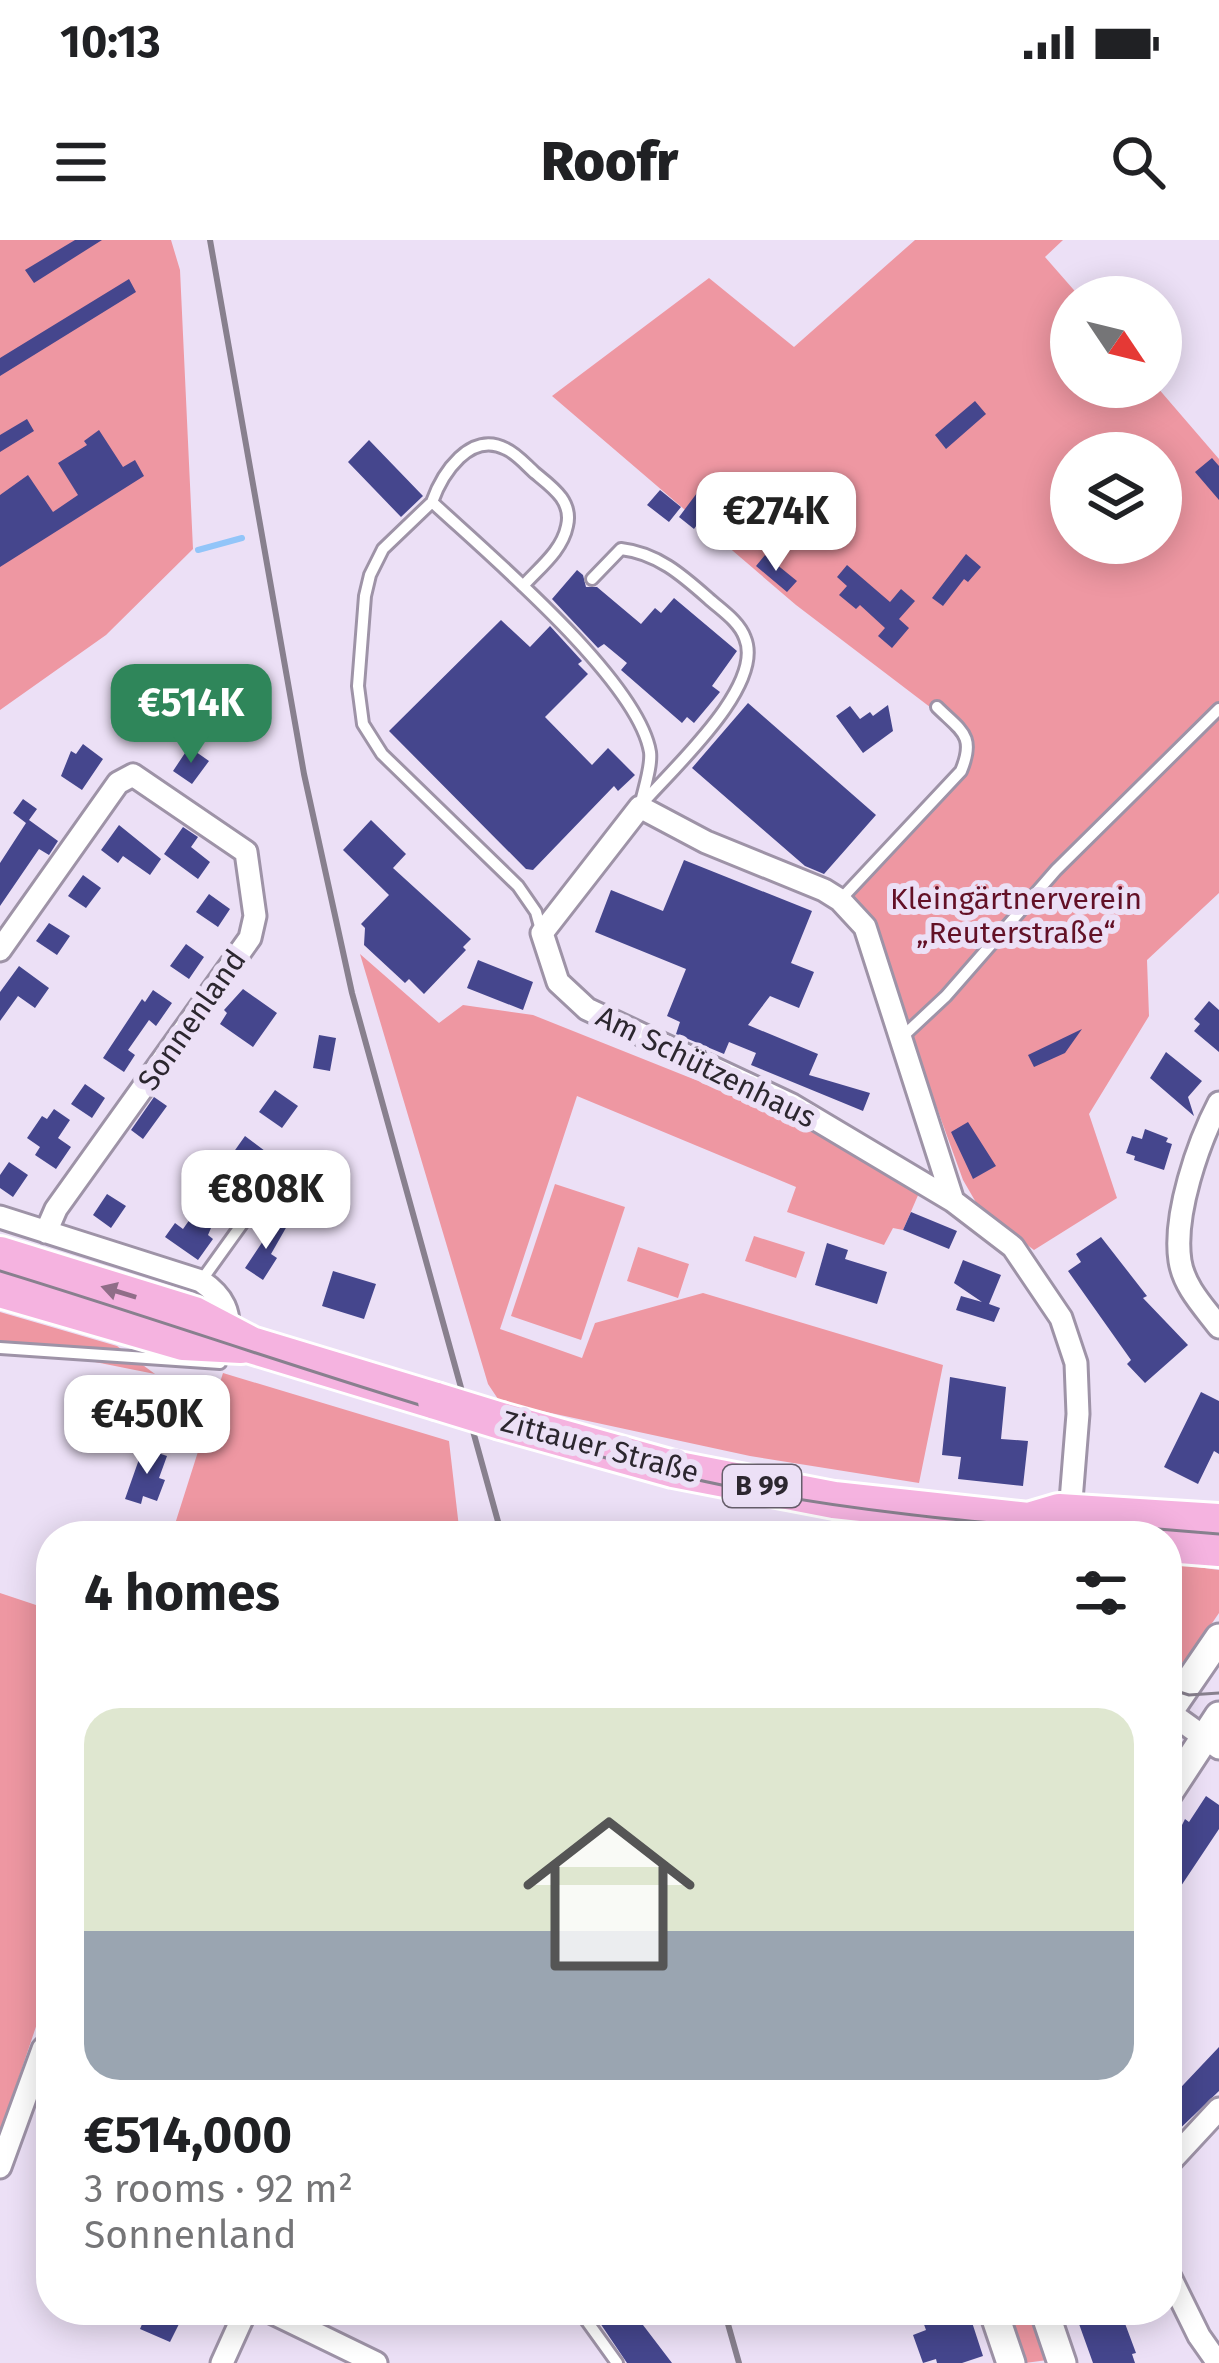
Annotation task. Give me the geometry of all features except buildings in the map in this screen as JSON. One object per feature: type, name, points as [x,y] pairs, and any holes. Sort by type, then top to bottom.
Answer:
[{"type":"main road","name":"Zittauer Straße","points":[[0,1255],[194,1315],[231,1347]]},
{"type":"main road","name":"Zittauer Straße","points":[[0,1289],[183,1342],[231,1347],[436,1401],[673,1469],[974,1521]]},
{"type":"main road","name":"Zittauer Straße","points":[[1043,1521],[1059,1512],[1066,1521]]},
{"type":"main road","name":"Zittauer Straße","points":[[1182,1522],[1219,1522]]},
{"type":"main road","points":[[1182,1545],[1219,1548]]},
{"type":"street","name":"Sonnenland","points":[[0,950],[118,783],[133,775],[246,852],[255,916],[250,938],[56,1209],[46,1232]]},
{"type":"street","points":[[542,934],[640,806],[706,842],[840,900],[870,939],[952,1201]]},
{"type":"street","name":"Am Schützenhaus","points":[[542,934],[558,982],[587,1009],[792,1105],[952,1201],[1012,1247],[1061,1318],[1076,1363],[1078,1414],[1069,1521]]},
{"type":"street","points":[[1219,1103],[1194,1164],[1180,1261],[1190,1288],[1219,1327]]},
{"type":"street","points":[[0,1216],[201,1281],[222,1298],[231,1347]]},
{"type":"street","points":[[1182,1692],[1219,1638]]},
{"type":"street","points":[[1182,1719],[1214,1734],[1182,1776]]},
{"type":"street","points":[[0,2167],[36,2068]]},
{"type":"street","points":[[1182,2148],[1219,2109]]},
{"type":"street","points":[[1182,2302],[1218,2363]]},
{"type":"street","points":[[222,2363],[239,2325]]},
{"type":"street","points":[[298,2325],[376,2363]]},
{"type":"street","points":[[998,2325],[1010,2363]]},
{"type":"street","points":[[1049,2325],[1062,2363]]},
{"type":"lane","points":[[523,586],[550,558],[568,524],[567,509],[554,489],[508,449],[474,447],[458,458],[432,502],[383,549],[370,574],[358,686],[363,724],[382,754],[518,886],[536,912],[542,934]]},
{"type":"lane","points":[[432,502],[523,586],[622,694],[651,754],[640,806]]},
{"type":"lane","points":[[592,579],[621,549],[665,563],[736,624],[748,650],[748,665],[734,698],[640,806]]},
{"type":"lane","points":[[840,900],[961,771],[970,751],[967,737],[937,707]]},
{"type":"lane","points":[[899,1040],[965,976],[1056,870],[1219,709]]},
{"type":"lane","points":[[201,1281],[262,1196]]},
{"type":"lane","points":[[0,1348],[231,1347]]},
{"type":"lane","points":[[590,2325],[617,2363]]},
{"type":"green space","points":[[0,240],[171,240],[180,270],[193,549],[106,635],[0,710]]},
{"type":"green space","name":"Kleingärtnerverein „Reuterstraße“","points":[[915,240],[1063,240],[1045,257],[1062,276],[1050,276],[1050,408],[1175,408],[1219,459],[1219,893],[1147,960],[1149,1016],[1089,1114],[1117,1198],[1034,1250],[981,1211],[963,1180],[876,940],[847,895],[962,771],[968,736],[796,605],[552,396],[709,278],[794,347]]},
{"type":"green space","points":[[360,954],[439,1023],[463,1005],[533,1015],[801,1122],[919,1193],[903,1230],[893,1228],[884,1245],[787,1212],[796,1187],[577,1096],[500,1329],[582,1358],[595,1323],[703,1293],[943,1365],[919,1483],[750,1456],[500,1402],[488,1384]]},
{"type":"green space","points":[[555,1184],[625,1207],[581,1340],[511,1316]]},
{"type":"green space","points":[[754,1236],[805,1252],[796,1278],[745,1261]]},
{"type":"green space","points":[[638,1247],[689,1264],[678,1298],[627,1281]]},
{"type":"green space","points":[[0,1312],[117,1346],[155,1374],[0,1343]]},
{"type":"green space","points":[[223,1373],[449,1441],[458,1521],[176,1521]]},
{"type":"green space","points":[[1182,1565],[1219,1570],[1219,1613],[1182,1663]]},
{"type":"green space","points":[[0,1593],[36,1605],[36,2027],[0,2133]]},
{"type":"green space","points":[[1012,2325],[1043,2325],[1055,2359],[1025,2363]]},
{"type":"waterway","points":[[198,550],[242,538]]},
{"type":"tram line","points":[[0,1271],[455,1416],[638,1466],[832,1504],[976,1521]]},
{"type":"tram line","points":[[1182,1531],[1219,1534]]},
{"type":"tram line","points":[[1182,1693],[1219,1693]]},
{"type":"railway","points":[[210,240],[304,774],[352,993],[498,1521]]},
{"type":"railway","points":[[728,2325],[739,2363]]}]
